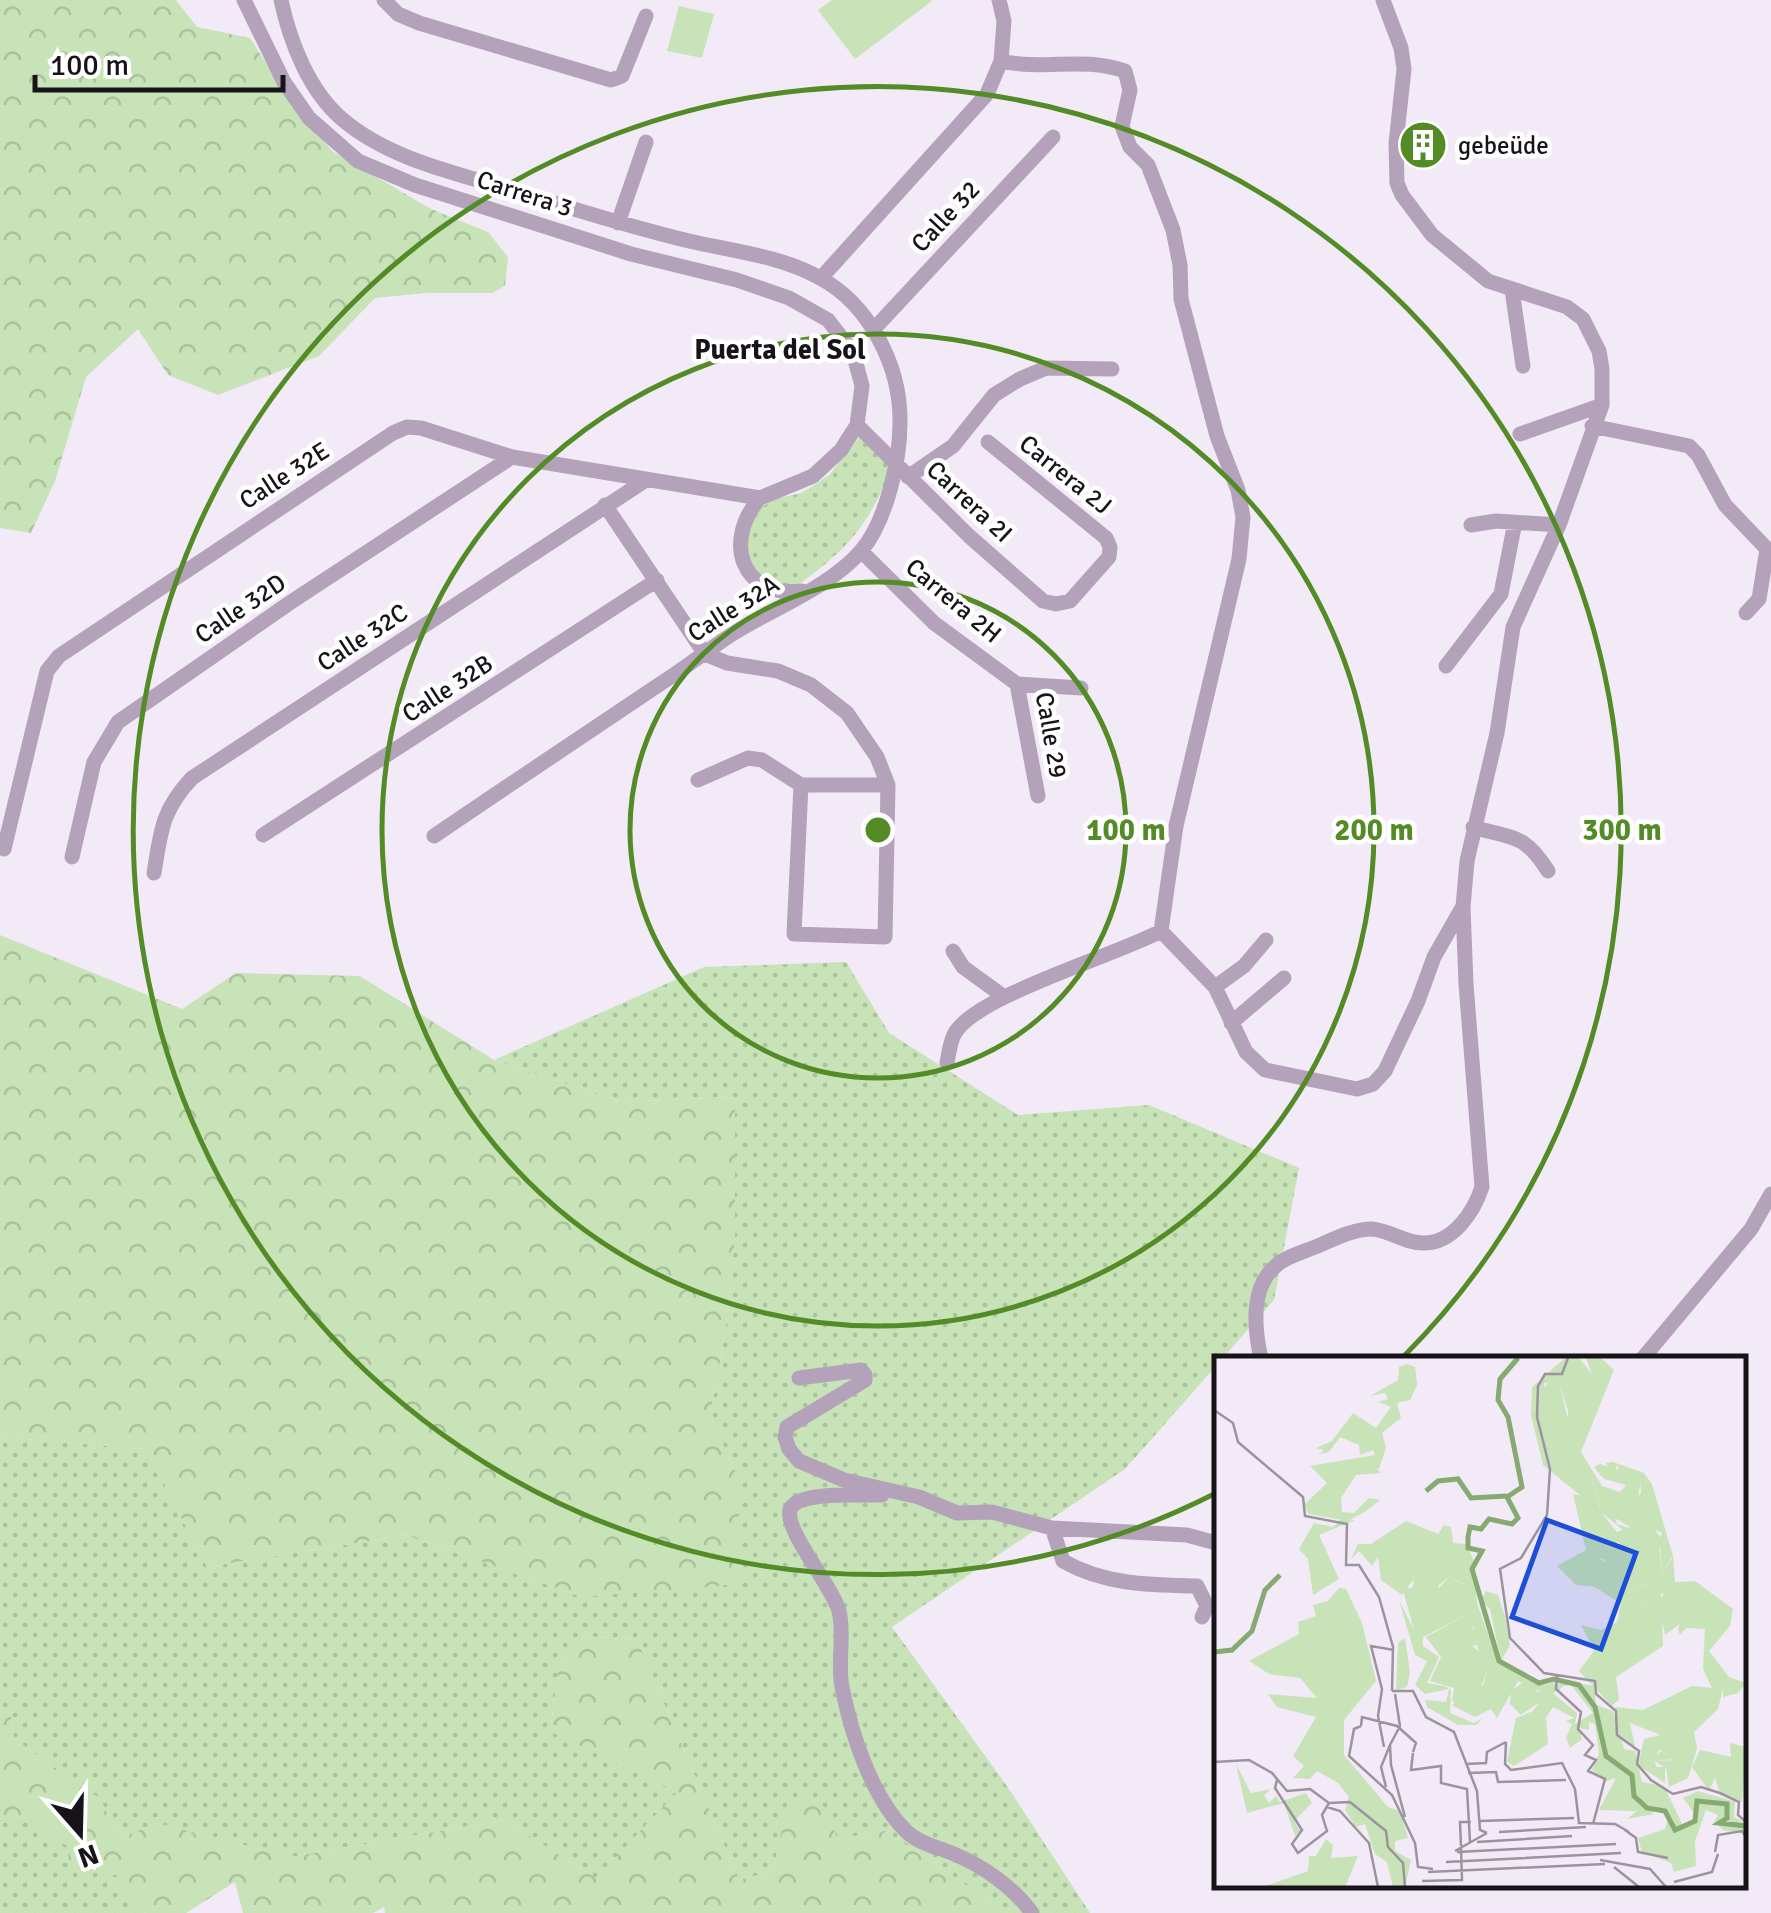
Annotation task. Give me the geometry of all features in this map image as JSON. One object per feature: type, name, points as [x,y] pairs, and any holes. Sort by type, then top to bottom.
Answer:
[{"type":"street","name":"Carrera 3","points":[[244,0],[284,82],[309,118],[358,161],[415,185],[613,248],[738,280],[789,298],[828,320],[853,352],[862,386],[857,424]]},
{"type":"street","name":"Carrera 3","points":[[281,0],[299,56],[316,89],[341,118],[373,140],[414,160],[618,223],[772,260],[820,278],[855,306],[873,330]]},
{"type":"street","points":[[384,0],[398,14],[418,23],[611,80],[622,76],[646,16]]},
{"type":"street","points":[[820,278],[987,94],[1001,62],[1004,20],[999,0]]},
{"type":"street","points":[[1261,1356],[1257,1303],[1262,1282],[1278,1264],[1348,1233],[1373,1229],[1424,1244],[1452,1231],[1475,1207],[1482,1188],[1463,907],[1473,826],[1497,734],[1513,627],[1559,525],[1602,405],[1599,351],[1583,319],[1567,307],[1488,281],[1444,245],[1402,195],[1397,183],[1396,144],[1404,69],[1401,48],[1383,0]]},
{"type":"street","points":[[1001,62],[1034,66],[1092,62],[1124,71],[1130,90],[1122,126],[1130,147],[1148,165],[1166,210],[1180,265],[1181,299],[1217,436],[1238,490],[1242,517],[1239,559],[1176,826],[1162,931]]},
{"type":"street","name":"Calle 32","points":[[873,330],[1053,136]]},
{"type":"street","points":[[618,223],[646,142]]},
{"type":"street","points":[[1512,290],[1523,366]]},
{"type":"street","name":"Calle 32A","points":[[434,836],[733,633],[811,590],[861,551],[886,503],[900,441],[899,396],[883,345],[873,330]]},
{"type":"street","points":[[908,477],[953,446],[994,396],[1020,379],[1046,368],[1112,369]]},
{"type":"street","points":[[1520,434],[1602,405]]},
{"type":"street","points":[[811,590],[784,593],[750,576],[740,550],[745,520],[760,498],[814,476],[841,450],[857,424]]},
{"type":"street","name":"Carrera 2I","points":[[857,424],[908,477],[1042,600],[1056,604]]},
{"type":"street","points":[[1592,426],[1671,440],[1689,446],[1698,455],[1725,505],[1767,549],[1760,598],[1746,614]]},
{"type":"street","name":"Calle 32E","points":[[4,848],[47,671],[59,656],[393,433],[421,428],[512,457],[760,498]]},
{"type":"street","name":"Carrera 2J","points":[[988,442],[1106,538],[1110,547],[1108,557],[1070,601],[1056,604]]},
{"type":"street","name":"Calle 32D","points":[[72,858],[94,762],[118,722],[291,602],[512,457]]},
{"type":"street","name":"Calle 32C","points":[[154,872],[172,800],[192,778],[646,480]]},
{"type":"street","points":[[606,504],[705,654],[727,663],[778,671],[811,685],[847,714],[877,758],[888,784],[885,938],[794,934],[801,785]]},
{"type":"street","points":[[1446,666],[1501,594],[1515,522]]},
{"type":"street","points":[[1471,525],[1559,525]]},
{"type":"street","name":"Carrera 2H","points":[[861,551],[934,623],[1017,684]]},
{"type":"street","name":"Calle 32B","points":[[263,835],[657,580]]},
{"type":"street","points":[[733,633],[738,652],[749,666]]},
{"type":"street","points":[[1017,684],[1081,688]]},
{"type":"street","name":"Calle 29","points":[[1017,684],[1038,796]]},
{"type":"street","points":[[698,780],[748,758],[774,766],[801,785],[888,784]]},
{"type":"street","points":[[1473,826],[1519,838],[1534,847],[1548,871]]},
{"type":"street","points":[[1162,931],[1215,987],[1246,1052],[1265,1070],[1357,1089],[1373,1084],[1385,1071],[1434,958],[1463,907]]},
{"type":"street","points":[[947,1063],[955,1032],[972,1014],[1003,996],[1162,931]]},
{"type":"street","points":[[1215,987],[1244,966],[1266,940]]},
{"type":"street","points":[[954,952],[964,967],[1003,996]]},
{"type":"street","points":[[1231,1023],[1284,978]]},
{"type":"street","points":[[1645,1356],[1752,1229],[1771,1194]]},
{"type":"street","points":[[798,1378],[861,1370],[866,1375],[864,1380],[787,1427],[789,1449],[799,1461],[844,1480],[919,1498],[957,1513],[992,1512],[1052,1528],[1187,1536],[1214,1543]]},
{"type":"street","points":[[896,1494],[811,1496],[796,1500],[789,1511],[790,1524],[839,1612],[842,1686],[867,1769],[880,1796],[908,1833],[994,1876],[1032,1913]]},
{"type":"street","points":[[1052,1528],[1063,1560],[1085,1573],[1136,1584],[1197,1586],[1204,1594],[1206,1606],[1202,1616]]},
{"type":"green space","points":[[0,0],[176,0],[197,27],[250,38],[288,97],[332,151],[431,209],[488,232],[508,257],[505,286],[492,293],[375,298],[319,356],[218,395],[168,375],[138,329],[86,377],[55,481],[31,533],[0,528]]},
{"type":"green space","points":[[832,0],[932,1],[855,59],[818,10]]},
{"type":"green space","points":[[679,6],[714,14],[702,58],[667,51]]},
{"type":"green space","points":[[863,433],[892,465],[866,519],[844,547],[798,585],[760,582],[746,551],[747,533],[759,509],[774,499],[802,493],[829,475]]},
{"type":"green space","points":[[0,935],[182,1009],[236,973],[360,976],[494,1060],[620,1102],[735,1097],[735,1238],[725,1334],[710,1416],[738,1477],[741,1584],[582,1597],[406,1535],[207,1567],[146,1449],[0,1437]]},
{"type":"green space","points":[[846,962],[889,1033],[1018,1115],[1149,1105],[1299,1168],[1274,1300],[1225,1356],[1214,1356],[1214,1368],[1125,1469],[892,1627],[1009,1789],[1090,1913],[1007,1913],[885,1831],[838,1839],[788,1801],[773,1871],[739,1880],[637,1640],[583,1636],[559,1666],[550,1731],[678,1792],[596,1878],[504,1820],[291,1857],[156,1823],[121,1838],[99,1798],[14,1739],[10,1712],[0,1706],[0,1437],[146,1449],[207,1567],[406,1535],[582,1597],[738,1477],[710,1416],[725,1334],[735,1238],[735,1097],[620,1102],[494,1060],[704,967]]},
{"type":"green space","points":[[583,1636],[637,1640],[739,1880],[773,1871],[788,1800],[823,1805],[838,1839],[885,1831],[1007,1913],[385,1913],[384,1907],[373,1913],[243,1913],[235,1882],[186,1913],[146,1913],[117,1896],[121,1876],[70,1869],[67,1846],[23,1817],[0,1823],[0,1706],[10,1711],[14,1739],[99,1798],[121,1838],[156,1823],[291,1857],[504,1820],[596,1878],[677,1792],[550,1731],[559,1666]]},
{"type":"green space","points":[[23,1817],[121,1876],[118,1896],[146,1913],[0,1913],[0,1823]]},
{"type":"place","name":"gebeüde","points":[[1423,145]]},
{"type":"district","name":"Puerta del Sol","points":[[780,349]]}]
